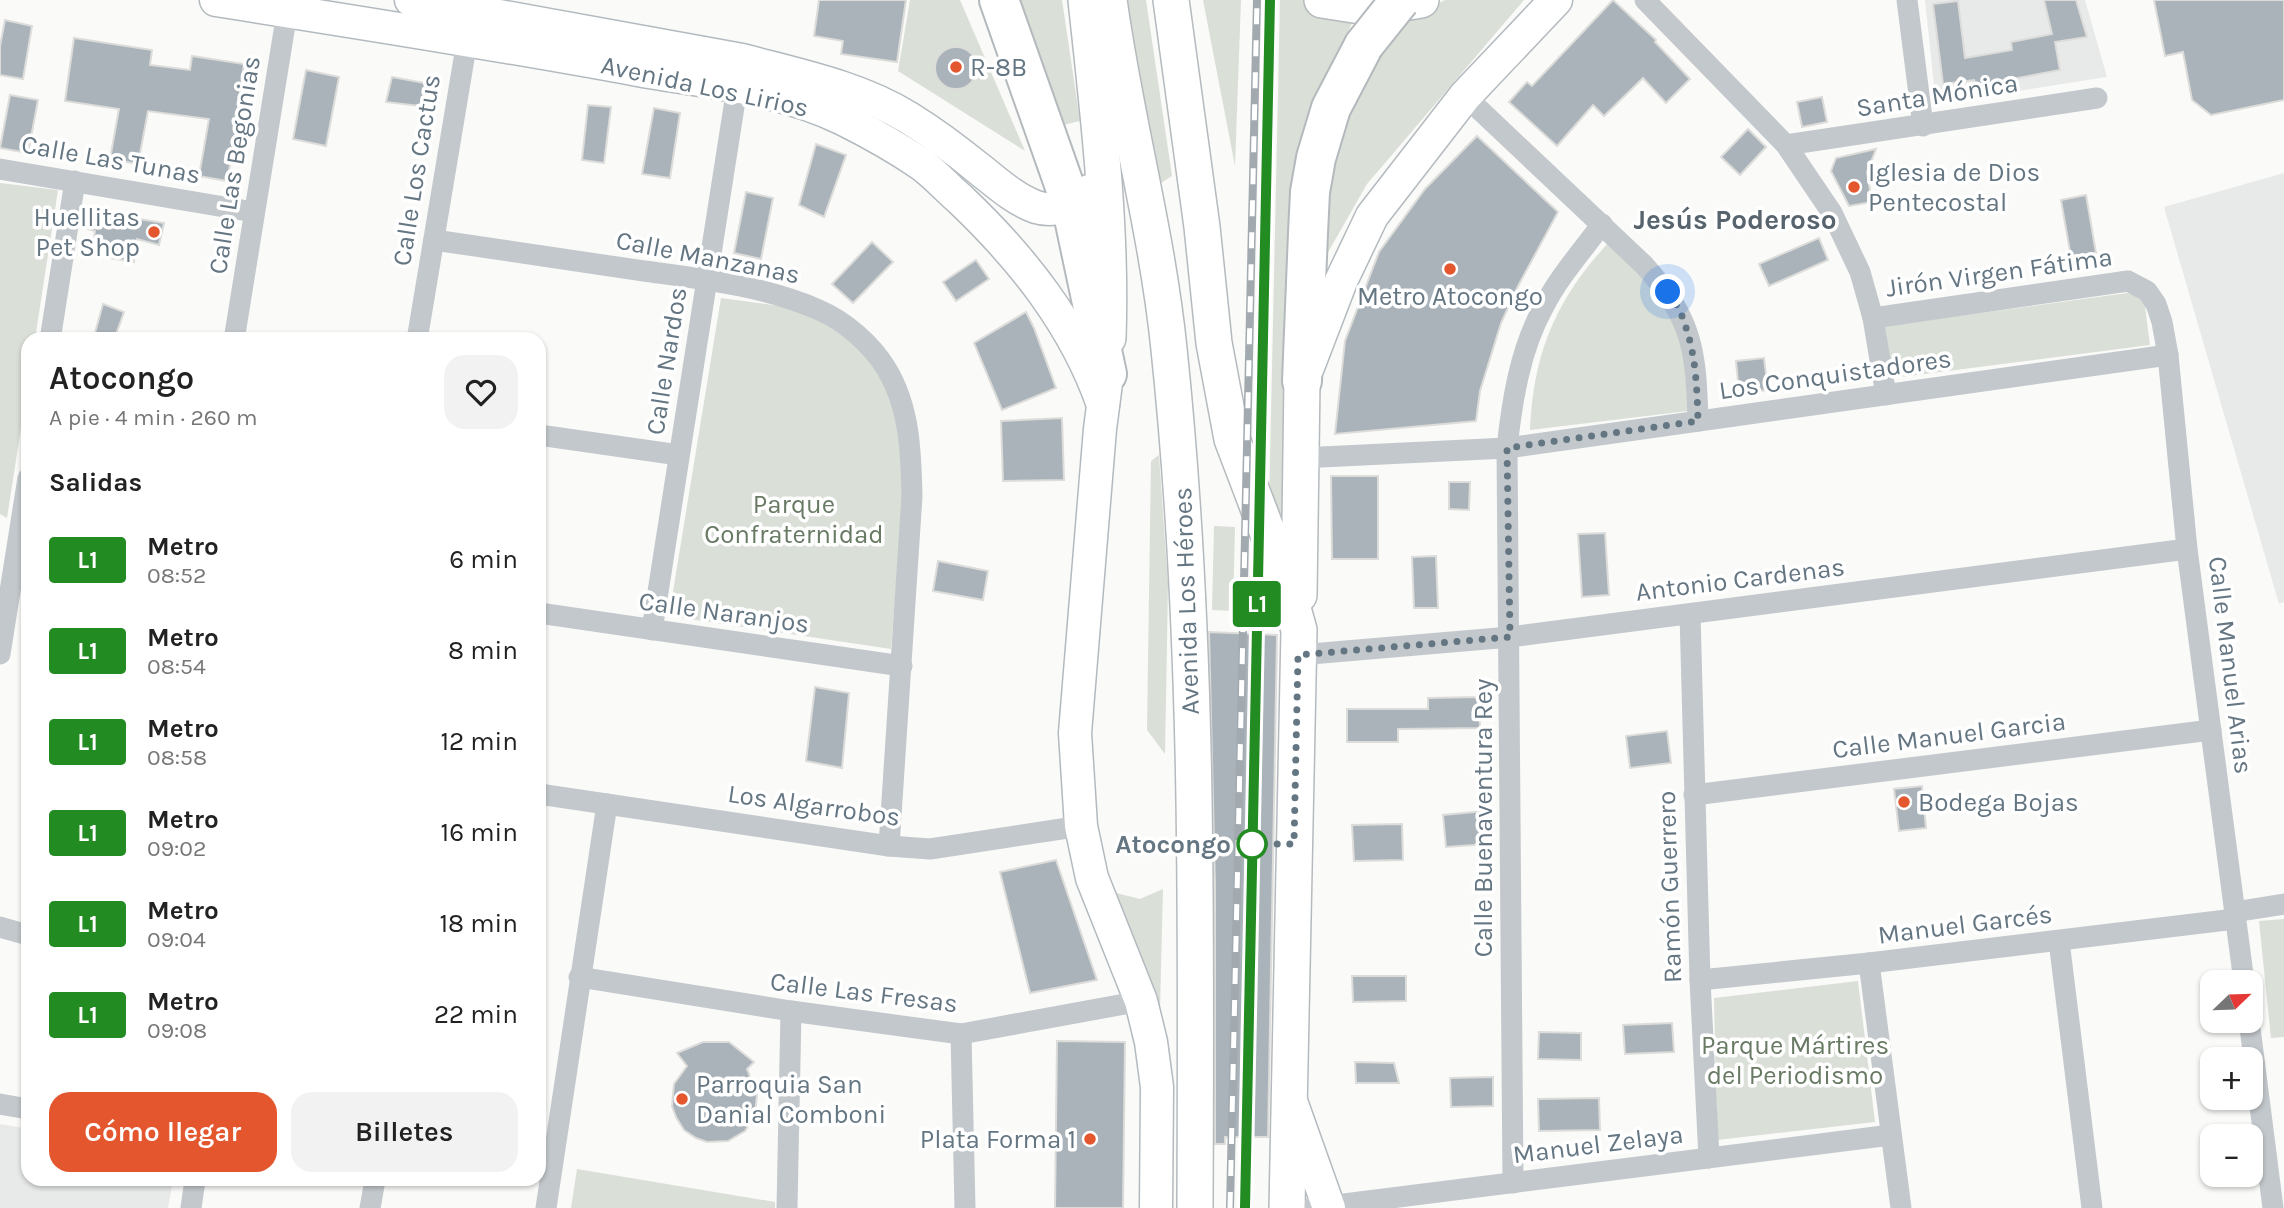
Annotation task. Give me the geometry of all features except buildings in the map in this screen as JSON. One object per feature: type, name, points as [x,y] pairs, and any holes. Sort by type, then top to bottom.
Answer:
[{"type":"highway","points":[[999,0],[1071,204],[1105,390]]},
{"type":"highway","points":[[1302,381],[1308,219],[1316,158],[1331,108],[1364,45],[1400,0]]},
{"type":"main road","name":"Avenida Los Lirios","points":[[216,0],[289,5],[470,25],[739,74],[852,91],[884,104],[947,143],[1020,201],[1040,208],[1071,204]]},
{"type":"main road","name":"Avenida Los Lirios","points":[[411,0],[470,25]]},
{"type":"main road","points":[[1086,0],[1103,173],[1110,298],[1105,390],[1075,733],[1082,826],[1092,878],[1141,1001],[1152,1042],[1157,1087],[1156,1208]]},
{"type":"main road","name":"Avenida Los Héroes","points":[[1109,0],[1152,229],[1169,345],[1181,478],[1187,568],[1195,863],[1195,1208]]},
{"type":"main road","points":[[1171,0],[1202,227],[1214,343],[1232,439],[1283,573],[1299,642]]},
{"type":"main road","points":[[1322,0],[1373,8],[1421,0]]},
{"type":"main road","points":[[1287,1208],[1302,381],[1341,281],[1372,216],[1465,96],[1556,0]]},
{"type":"main road","name":"Avenida Los Lirios","points":[[739,74],[791,99],[840,118],[923,165],[996,233],[1042,291],[1105,390]]},
{"type":"main road","points":[[1071,204],[1083,197],[1103,173]]},
{"type":"main road","points":[[1290,1100],[1323,1207]]},
{"type":"main road","points":[[1268,1208],[1271,1184],[1289,1144]]},
{"type":"street","points":[[1645,0],[1786,145],[1832,214],[1860,272],[1873,318],[1886,395]]},
{"type":"street","points":[[1907,0],[1923,126]]},
{"type":"street","name":"Calle Las Begonias","points":[[235,332],[289,5]]},
{"type":"street","name":"Calle Los Cactus","points":[[418,332],[470,25]]},
{"type":"street","name":"Calle Nardos","points":[[652,630],[739,74]]},
{"type":"street","points":[[1465,96],[1602,224],[1668,292],[1684,320],[1696,376],[1698,421]]},
{"type":"street","name":"Santa Mónica","points":[[1786,145],[2096,98]]},
{"type":"street","name":"Calle Las Tunas","points":[[0,169],[254,212]]},
{"type":"street","points":[[51,332],[75,181]]},
{"type":"street","name":"Calle Buenaventura Rey","points":[[1513,1183],[1507,448],[1513,407],[1531,335],[1543,307],[1602,224]]},
{"type":"street","name":"Calle Manzanas","points":[[434,240],[707,280],[790,298],[822,311],[846,325],[886,367],[900,393],[910,440],[912,496],[890,846]]},
{"type":"street","name":"Jirón Virgen Fátima","points":[[1873,318],[2128,281],[2147,291],[2156,304],[2168,355]]},
{"type":"street","name":"Los Conquistadores","points":[[1301,458],[1507,448],[2168,355]]},
{"type":"street","name":"Calle Manuel Arias","points":[[2168,355],[2187,549],[2242,970]]},
{"type":"street","points":[[546,436],[679,455]]},
{"type":"street","points":[[0,654],[9,538],[21,500]]},
{"type":"street","name":"Antonio Cardenas","points":[[1299,642],[1510,637],[2187,549]]},
{"type":"street","name":"Calle Naranjos","points":[[546,614],[902,666]]},
{"type":"street","name":"Ramón Guerrero","points":[[1690,614],[1700,980],[1709,1158]]},
{"type":"street","name":"Calle Manuel Garcia","points":[[1694,795],[2211,730]]},
{"type":"street","name":"Los Algarrobos","points":[[546,795],[890,846],[930,849],[1082,826]]},
{"type":"street","points":[[546,1208],[607,804]]},
{"type":"street","name":"Manuel Garcés","points":[[1700,980],[2059,941],[2235,916],[2284,904]]},
{"type":"street","points":[[0,927],[21,933]]},
{"type":"street","points":[[2059,941],[2092,1208]]},
{"type":"street","points":[[1869,963],[1901,1208]]},
{"type":"street","name":"Calle Las Fresas","points":[[579,977],[791,1012],[961,1034],[1141,1001]]},
{"type":"street","points":[[787,1208],[791,1012]]},
{"type":"street","points":[[2251,1033],[2273,1208]]},
{"type":"street","points":[[961,1034],[965,1208]]},
{"type":"street","points":[[0,1104],[21,1108]]},
{"type":"street","name":"Manuel Zelaya","points":[[1323,1207],[1891,1135]]},
{"type":"street","points":[[191,1208],[194,1186]]},
{"type":"street","points":[[370,1208],[374,1186]]},
{"type":"shaded area","points":[[1925,0],[2085,0],[2107,77],[1936,104]]},
{"type":"shaded area","points":[[2284,173],[2284,602],[2279,604],[2164,207]]},
{"type":"shaded area","points":[[0,1124],[21,1128],[21,1186],[172,1186],[168,1208],[0,1208]]},
{"type":"green space","points":[[910,0],[960,0],[1025,151],[898,71]]},
{"type":"green space","points":[[1009,0],[1062,0],[1080,121],[1059,126]]},
{"type":"green space","points":[[1121,0],[1146,0],[1172,176],[1161,183]]},
{"type":"green space","points":[[1203,0],[1241,0],[1235,166]]},
{"type":"green space","points":[[1280,0],[1305,0],[1356,15],[1335,58],[1289,518],[1269,507]]},
{"type":"green space","points":[[1445,0],[1524,0],[1367,184],[1327,254],[1320,256],[1333,116],[1404,20]]},
{"type":"green space","points":[[0,183],[58,190],[36,332],[21,332],[21,428],[7,518],[0,514]]},
{"type":"green space","points":[[1611,240],[1668,310],[1684,352],[1688,411],[1530,430],[1536,375],[1551,327],[1576,283]]},
{"type":"green space","points":[[2127,293],[2137,295],[2145,306],[2150,345],[1893,378],[1885,326]]},
{"type":"green space","name":"Parque Confraternidad","points":[[721,298],[805,312],[853,340],[878,371],[895,408],[905,476],[891,649],[669,616]]},
{"type":"green space","points":[[1159,455],[1168,584],[1165,754],[1147,730],[1151,461]]},
{"type":"green space","points":[[1214,526],[1235,527],[1233,611],[1212,610]]},
{"type":"green space","points":[[1163,889],[1160,1009],[1112,892],[1140,899]]},
{"type":"green space","points":[[2284,919],[2284,1037],[2271,1038],[2259,921]]},
{"type":"green space","name":"Parque Mártires del Periodismo","points":[[1858,981],[1875,1122],[1717,1140],[1714,998]]},
{"type":"green space","points":[[577,1169],[775,1202],[775,1208],[571,1208]]},
{"type":"railway","points":[[1230,1208],[1257,0]]},
{"type":"railway","points":[[1245,1208],[1270,0]]},
{"type":"metro line","name":"L1","points":[[1245,1208],[1270,0]]},
{"type":"place","name":"R-8B","points":[[956,67]]},
{"type":"place","name":"Iglesia de Dios Pentecostal","points":[[1854,187]]},
{"type":"place","name":"Huellitas Pet Shop","points":[[154,232]]},
{"type":"place","name":"Metro Atocongo","points":[[1450,269]]},
{"type":"place","name":"Bodega Bojas","points":[[1904,802]]},
{"type":"place","name":"Atocongo","points":[[1252,844]]},
{"type":"place","name":"Parroquia San Danial Comboni","points":[[682,1099]]},
{"type":"place","name":"Plata Forma 1","points":[[1090,1139]]},
{"type":"district","name":"Jesús Poderoso","points":[[1735,219]]},
{"type":"route","points":[[1252,844],[1294,844],[1298,655],[1510,637],[1507,448],[1698,421],[1691,344],[1684,320],[1668,292]]}]
